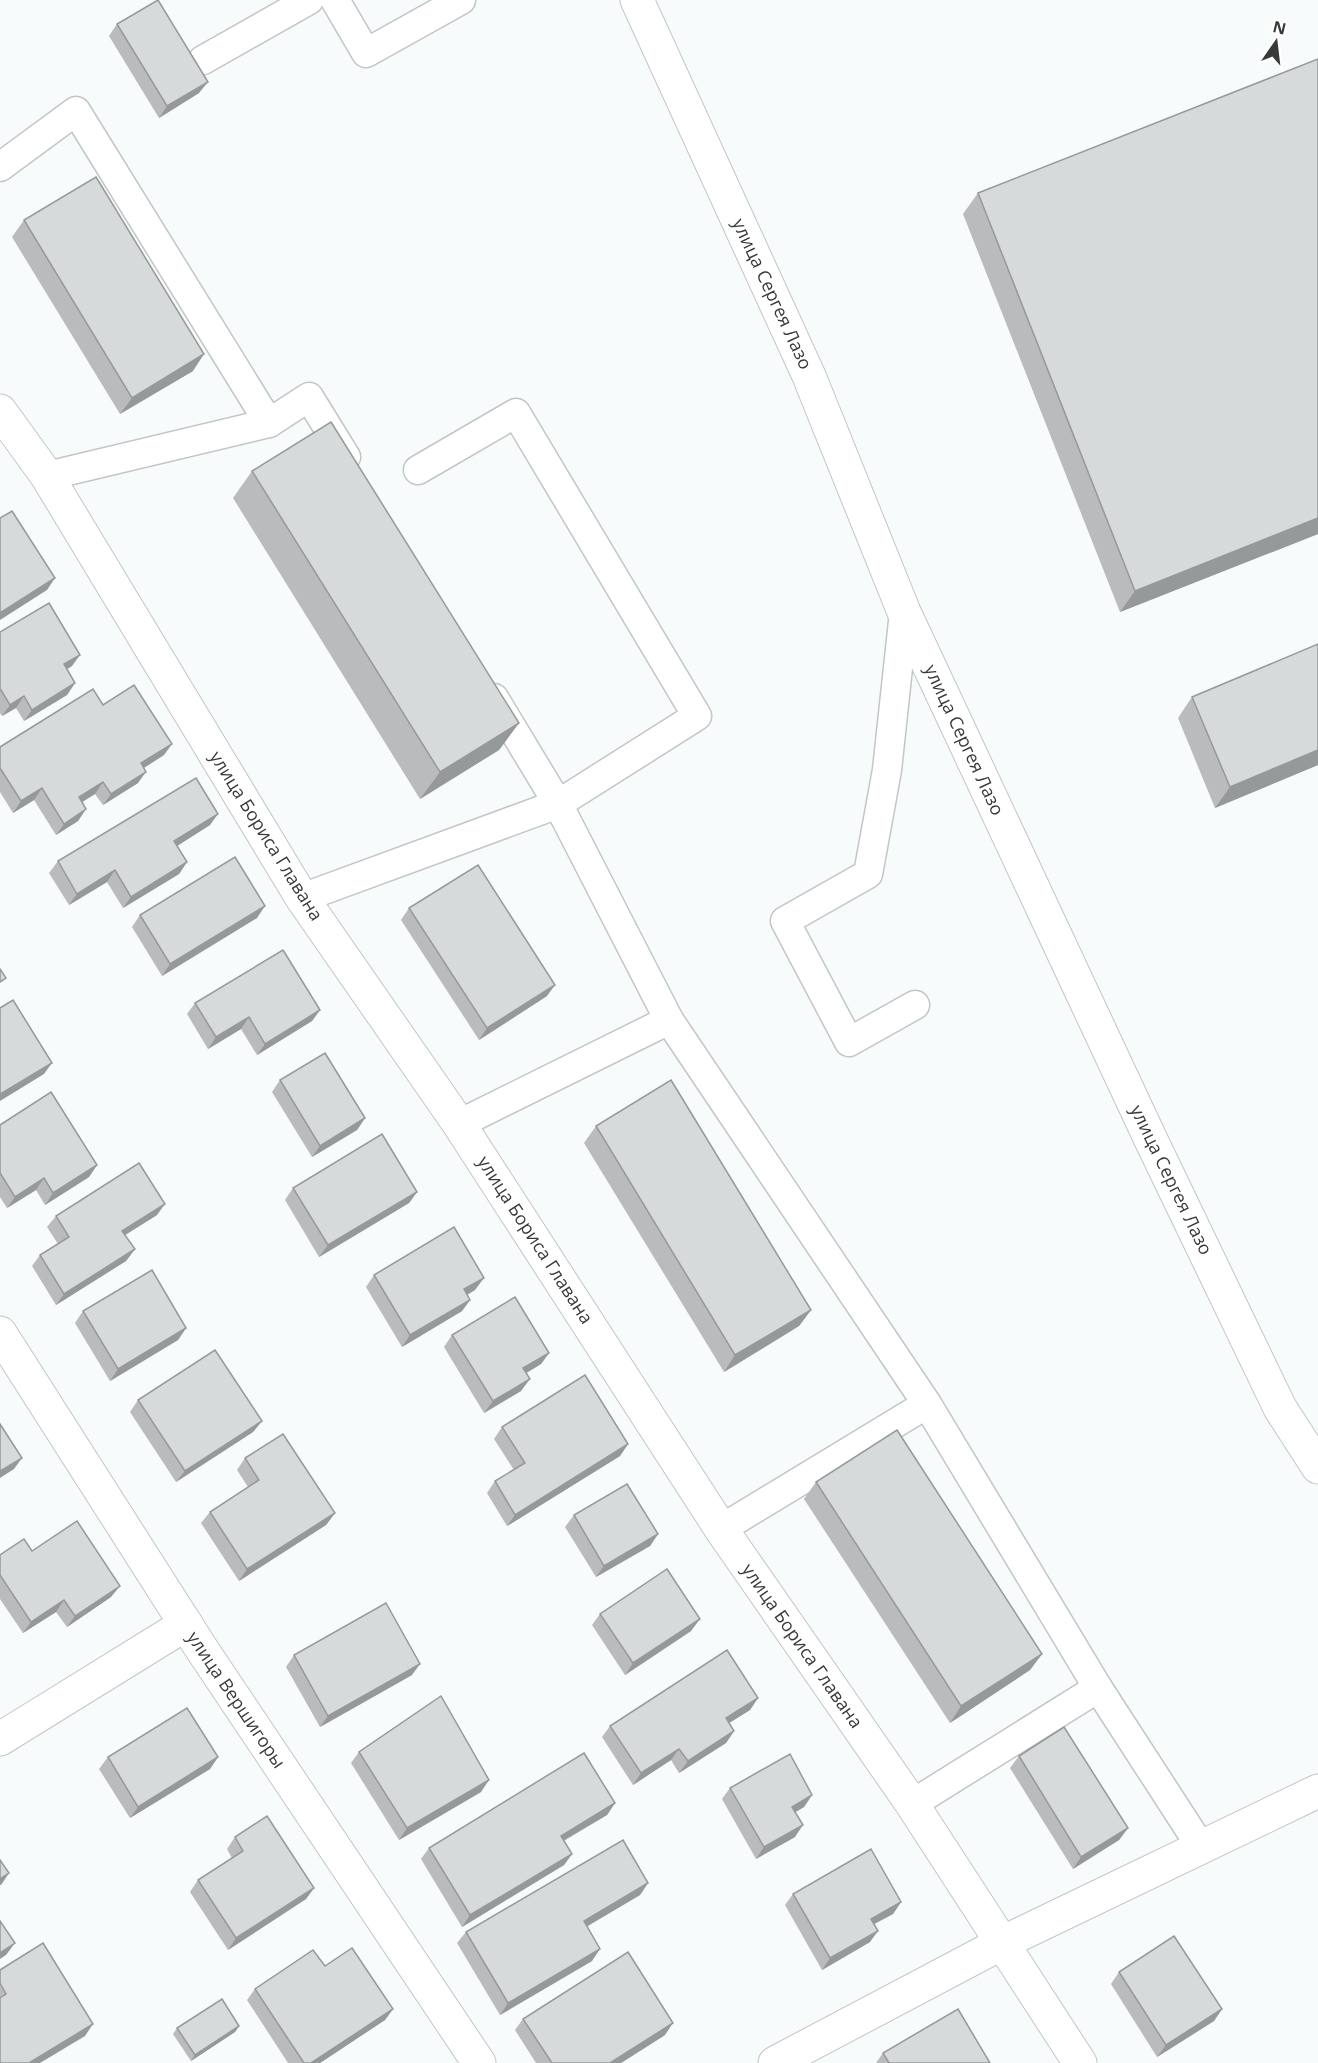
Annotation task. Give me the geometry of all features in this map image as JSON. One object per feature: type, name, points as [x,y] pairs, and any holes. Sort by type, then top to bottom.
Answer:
[{"type":"street","name":"улица Сергея Лазо","points":[[637,0],[809,376],[904,612],[1151,1140],[1280,1408],[1318,1467]]},
{"type":"street","name":"улица Бориса Главана","points":[[0,411],[46,476],[302,897],[459,1124],[721,1529],[912,1804],[1004,1942],[1080,2063]]},
{"type":"street","name":"улица Вершигоры","points":[[0,1333],[186,1624],[479,2063]]},
{"type":"street","points":[[0,1739],[186,1624]]},
{"type":"street","points":[[776,2063],[1004,1942],[1318,1791]]},
{"type":"lane","points":[[203,60],[309,0]]},
{"type":"lane","points":[[335,0],[366,53],[461,0]]},
{"type":"lane","points":[[0,167],[76,111],[269,423]]},
{"type":"lane","points":[[46,476],[269,423],[309,397],[359,478]]},
{"type":"lane","points":[[302,897],[558,804],[697,716],[516,414],[418,470]]},
{"type":"lane","points":[[904,612],[887,770],[868,874],[785,921],[849,1042],[915,1005]]},
{"type":"lane","points":[[477,672],[558,804],[669,1020],[927,1404],[1098,1688],[1201,1847]]},
{"type":"lane","points":[[459,1124],[669,1020]]},
{"type":"lane","points":[[721,1529],[927,1404]]},
{"type":"lane","points":[[912,1804],[1098,1688]]},
{"type":"building","points":[[158,0],[208,82],[167,106],[117,24]]},
{"type":"building","points":[[1318,59],[1318,518],[1135,591],[978,193]]},
{"type":"building","points":[[96,177],[204,354],[132,398],[24,220]]},
{"type":"building","points":[[331,422],[519,723],[440,772],[252,471]]},
{"type":"building","points":[[12,511],[55,578],[0,613],[0,518]]},
{"type":"building","points":[[49,603],[80,655],[64,664],[75,683],[32,710],[24,696],[10,705],[0,690],[0,632]]},
{"type":"building","points":[[1318,644],[1318,750],[1230,787],[1192,697]]},
{"type":"building","points":[[134,685],[172,744],[141,763],[146,772],[111,794],[103,782],[79,797],[86,809],[64,824],[42,788],[21,801],[0,768],[0,747],[93,689],[103,705]]},
{"type":"building","points":[[196,778],[218,814],[174,841],[187,862],[131,897],[115,870],[77,894],[58,861]]},
{"type":"building","points":[[235,857],[265,906],[170,964],[140,915]]},
{"type":"building","points":[[478,865],[555,985],[487,1028],[409,908]]},
{"type":"building","points":[[283,950],[320,1010],[265,1044],[249,1017],[216,1037],[195,1003]]},
{"type":"building","points":[[0,969],[6,978],[0,982]]},
{"type":"building","points":[[13,1000],[52,1063],[0,1094],[0,1008]]},
{"type":"building","points":[[325,1053],[365,1118],[320,1146],[280,1080]]},
{"type":"building","points":[[671,1080],[811,1310],[735,1355],[596,1126]]},
{"type":"building","points":[[51,1092],[97,1165],[53,1193],[44,1178],[15,1197],[0,1173],[0,1125]]},
{"type":"building","points":[[382,1134],[417,1192],[328,1245],[293,1188]]},
{"type":"building","points":[[139,1163],[165,1204],[122,1231],[135,1249],[64,1294],[40,1255],[69,1237],[56,1216]]},
{"type":"building","points":[[454,1227],[484,1278],[464,1289],[470,1300],[410,1335],[374,1275]]},
{"type":"building","points":[[152,1270],[186,1328],[118,1369],[83,1311]]},
{"type":"building","points":[[515,1297],[549,1353],[523,1368],[530,1379],[493,1401],[452,1335]]},
{"type":"building","points":[[215,1350],[262,1421],[185,1471],[138,1400]]},
{"type":"building","points":[[585,1375],[628,1444],[515,1515],[495,1481],[525,1463],[502,1427]]},
{"type":"building","points":[[0,1424],[22,1458],[0,1471]]},
{"type":"building","points":[[897,1430],[1042,1654],[961,1706],[816,1482]]},
{"type":"building","points":[[283,1434],[335,1513],[247,1569],[210,1512],[259,1480],[245,1458]]},
{"type":"building","points":[[627,1484],[658,1534],[604,1566],[574,1515]]},
{"type":"building","points":[[77,1521],[120,1586],[75,1616],[64,1600],[31,1622],[0,1575],[0,1555],[24,1539],[32,1551]]},
{"type":"building","points":[[667,1569],[700,1619],[633,1663],[600,1614]]},
{"type":"building","points":[[386,1603],[420,1664],[328,1716],[294,1655]]},
{"type":"building","points":[[727,1650],[758,1698],[726,1718],[734,1731],[688,1761],[679,1749],[641,1773],[610,1726]]},
{"type":"building","points":[[441,1696],[489,1780],[407,1828],[359,1752]]},
{"type":"building","points":[[187,1708],[218,1757],[138,1807],[108,1757]]},
{"type":"building","points":[[1064,1727],[1128,1828],[1081,1857],[1019,1756]]},
{"type":"building","points":[[584,1753],[615,1803],[561,1836],[572,1854],[470,1915],[429,1848]]},
{"type":"building","points":[[790,1754],[812,1795],[792,1807],[803,1825],[764,1847],[730,1788]]},
{"type":"building","points":[[267,1816],[314,1888],[236,1938],[198,1880],[243,1851],[235,1837]]},
{"type":"building","points":[[623,1840],[648,1883],[584,1921],[600,1949],[508,2003],[466,1932]]},
{"type":"building","points":[[871,1849],[901,1902],[871,1919],[878,1931],[830,1958],[793,1894]]},
{"type":"building","points":[[0,1860],[9,1873],[0,1879]]},
{"type":"building","points":[[0,1921],[15,1943],[0,1953]]},
{"type":"building","points":[[1174,1936],[1222,2009],[1166,2045],[1119,1972]]},
{"type":"building","points":[[43,1943],[93,2024],[29,2063],[0,2063],[0,1998],[6,1994],[0,1983],[0,1970]]},
{"type":"building","points":[[352,1948],[393,2009],[311,2063],[304,2063],[255,1989],[313,1950],[325,1966]]},
{"type":"building","points":[[628,1952],[673,2023],[610,2063],[552,2063],[523,2019]]},
{"type":"building","points":[[222,1999],[239,2026],[195,2055],[177,2028]]},
{"type":"building","points":[[958,2009],[990,2063],[889,2063],[883,2053]]}]
